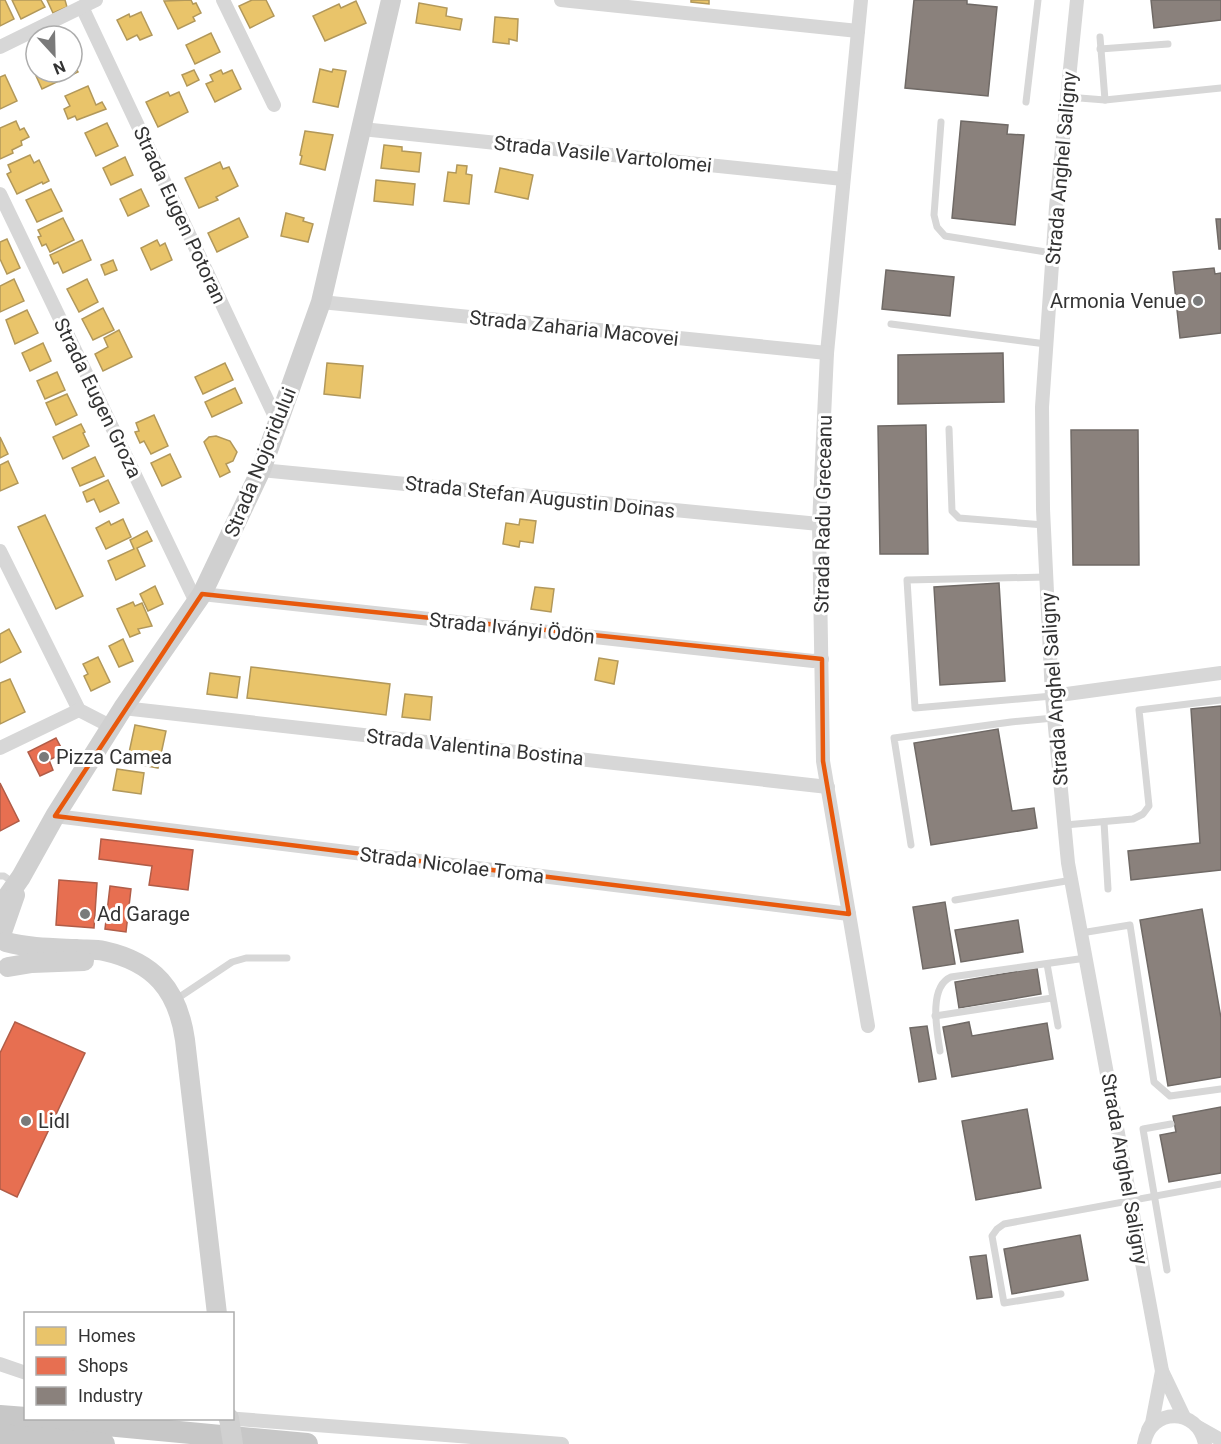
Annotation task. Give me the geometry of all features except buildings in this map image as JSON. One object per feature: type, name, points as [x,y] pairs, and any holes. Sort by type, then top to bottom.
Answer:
[{"type":"highway","points":[[12,1424],[104,1444]]},
{"type":"highway","points":[[12,1424],[307,1444]]},
{"type":"main road","name":"Strada Nojoridului","points":[[0,907],[12,879],[123,708],[199,598],[261,470],[321,302],[391,0]]},
{"type":"main road","name":"Strada Nojoridului","points":[[3,937],[12,879]]},
{"type":"main road","points":[[3,937],[33,947],[102,951],[133,960],[157,977],[175,1000],[183,1024],[217,1312]]},
{"type":"main road","points":[[3,937],[10,950],[4,972]]},
{"type":"main road","points":[[4,972],[32,963],[103,961],[120,956]]},
{"type":"main road","points":[[230,1420],[233,1444]]},
{"type":"street","points":[[0,47],[96,0]]},
{"type":"street","points":[[223,0],[274,105]]},
{"type":"street","points":[[561,0],[858,31]]},
{"type":"street","name":"Strada Radu Greceanu","points":[[861,0],[827,353],[819,524],[823,761],[868,1026]]},
{"type":"street","name":"Strada Anghel Saligny","points":[[1077,0],[1052,253],[1042,407],[1044,525],[1052,696],[1072,880],[1162,1371]]},
{"type":"street","name":"Strada Eugen Potoran","points":[[82,7],[278,423]]},
{"type":"street","name":"Strada Vasile Vartolomei","points":[[362,129],[843,179]]},
{"type":"street","name":"Strada Eugen Groza","points":[[0,194],[199,598]]},
{"type":"street","name":"Strada Zaharia Macovei","points":[[321,302],[827,353]]},
{"type":"street","name":"Strada Stefan Augustin Doinas","points":[[261,470],[819,524]]},
{"type":"street","points":[[0,551],[79,710],[112,727]]},
{"type":"street","name":"Strada Iványi Ödön","points":[[199,598],[813,661],[822,659]]},
{"type":"street","points":[[1052,696],[1221,673]]},
{"type":"street","name":"Strada Valentina Bostina","points":[[123,708],[828,787]]},
{"type":"street","points":[[0,748],[79,710]]},
{"type":"street","name":"Strada Nicolae Toma","points":[[55,816],[849,914]]},
{"type":"street","points":[[0,1364],[24,1372]]},
{"type":"street","points":[[1162,1371],[1184,1417]]},
{"type":"street","points":[[1144,1440],[1152,1423],[1162,1371]]},
{"type":"street","points":[[1144,1440],[1155,1423],[1174,1416],[1184,1417],[1221,1440]]},
{"type":"street","points":[[234,1420],[562,1444]]},
{"type":"street","points":[[1198,1426],[1205,1444]]},
{"type":"lane","points":[[1026,102],[1038,0]]},
{"type":"lane","points":[[1100,37],[1105,100]]},
{"type":"lane","points":[[1100,49],[1168,44]]},
{"type":"lane","points":[[1067,97],[1105,100],[1221,87]]},
{"type":"lane","points":[[941,122],[934,215],[937,227],[945,236],[1052,253]]},
{"type":"lane","points":[[891,324],[1046,344]]},
{"type":"lane","points":[[949,429],[952,511],[955,515],[959,518],[1044,525]]},
{"type":"lane","points":[[1046,577],[907,580],[915,708],[1052,696]]},
{"type":"lane","points":[[1065,825],[1133,819],[1143,814],[1149,806],[1139,710],[1221,700]]},
{"type":"lane","points":[[911,845],[894,738],[1054,718]]},
{"type":"lane","points":[[1104,822],[1108,889]]},
{"type":"lane","points":[[955,900],[1072,880]]},
{"type":"lane","points":[[1081,933],[1130,925],[1154,1082],[1170,1096],[1221,1089]]},
{"type":"lane","points":[[175,1000],[232,962],[246,958],[287,958]]},
{"type":"lane","points":[[940,1051],[935,1016],[941,984],[945,980],[951,977],[1086,958]]},
{"type":"lane","points":[[1047,963],[1058,1026]]},
{"type":"lane","points":[[935,1016],[1052,998]]},
{"type":"lane","points":[[1167,1270],[1143,1129],[1171,1124]]},
{"type":"lane","points":[[1061,1294],[1004,1303],[992,1236],[997,1228],[1004,1224],[1221,1184]]},
{"type":"highlighted area","points":[[202,594],[822,659],[823,761],[849,914],[411,860],[55,816]]},
{"type":"place","name":"Armonia Venue","points":[[1198,301]]},
{"type":"place","name":"Pizza Camea","points":[[44,757]]},
{"type":"place","name":"Ad Garage","points":[[85,914]]},
{"type":"place","name":"Lidl","points":[[26,1121]]}]
